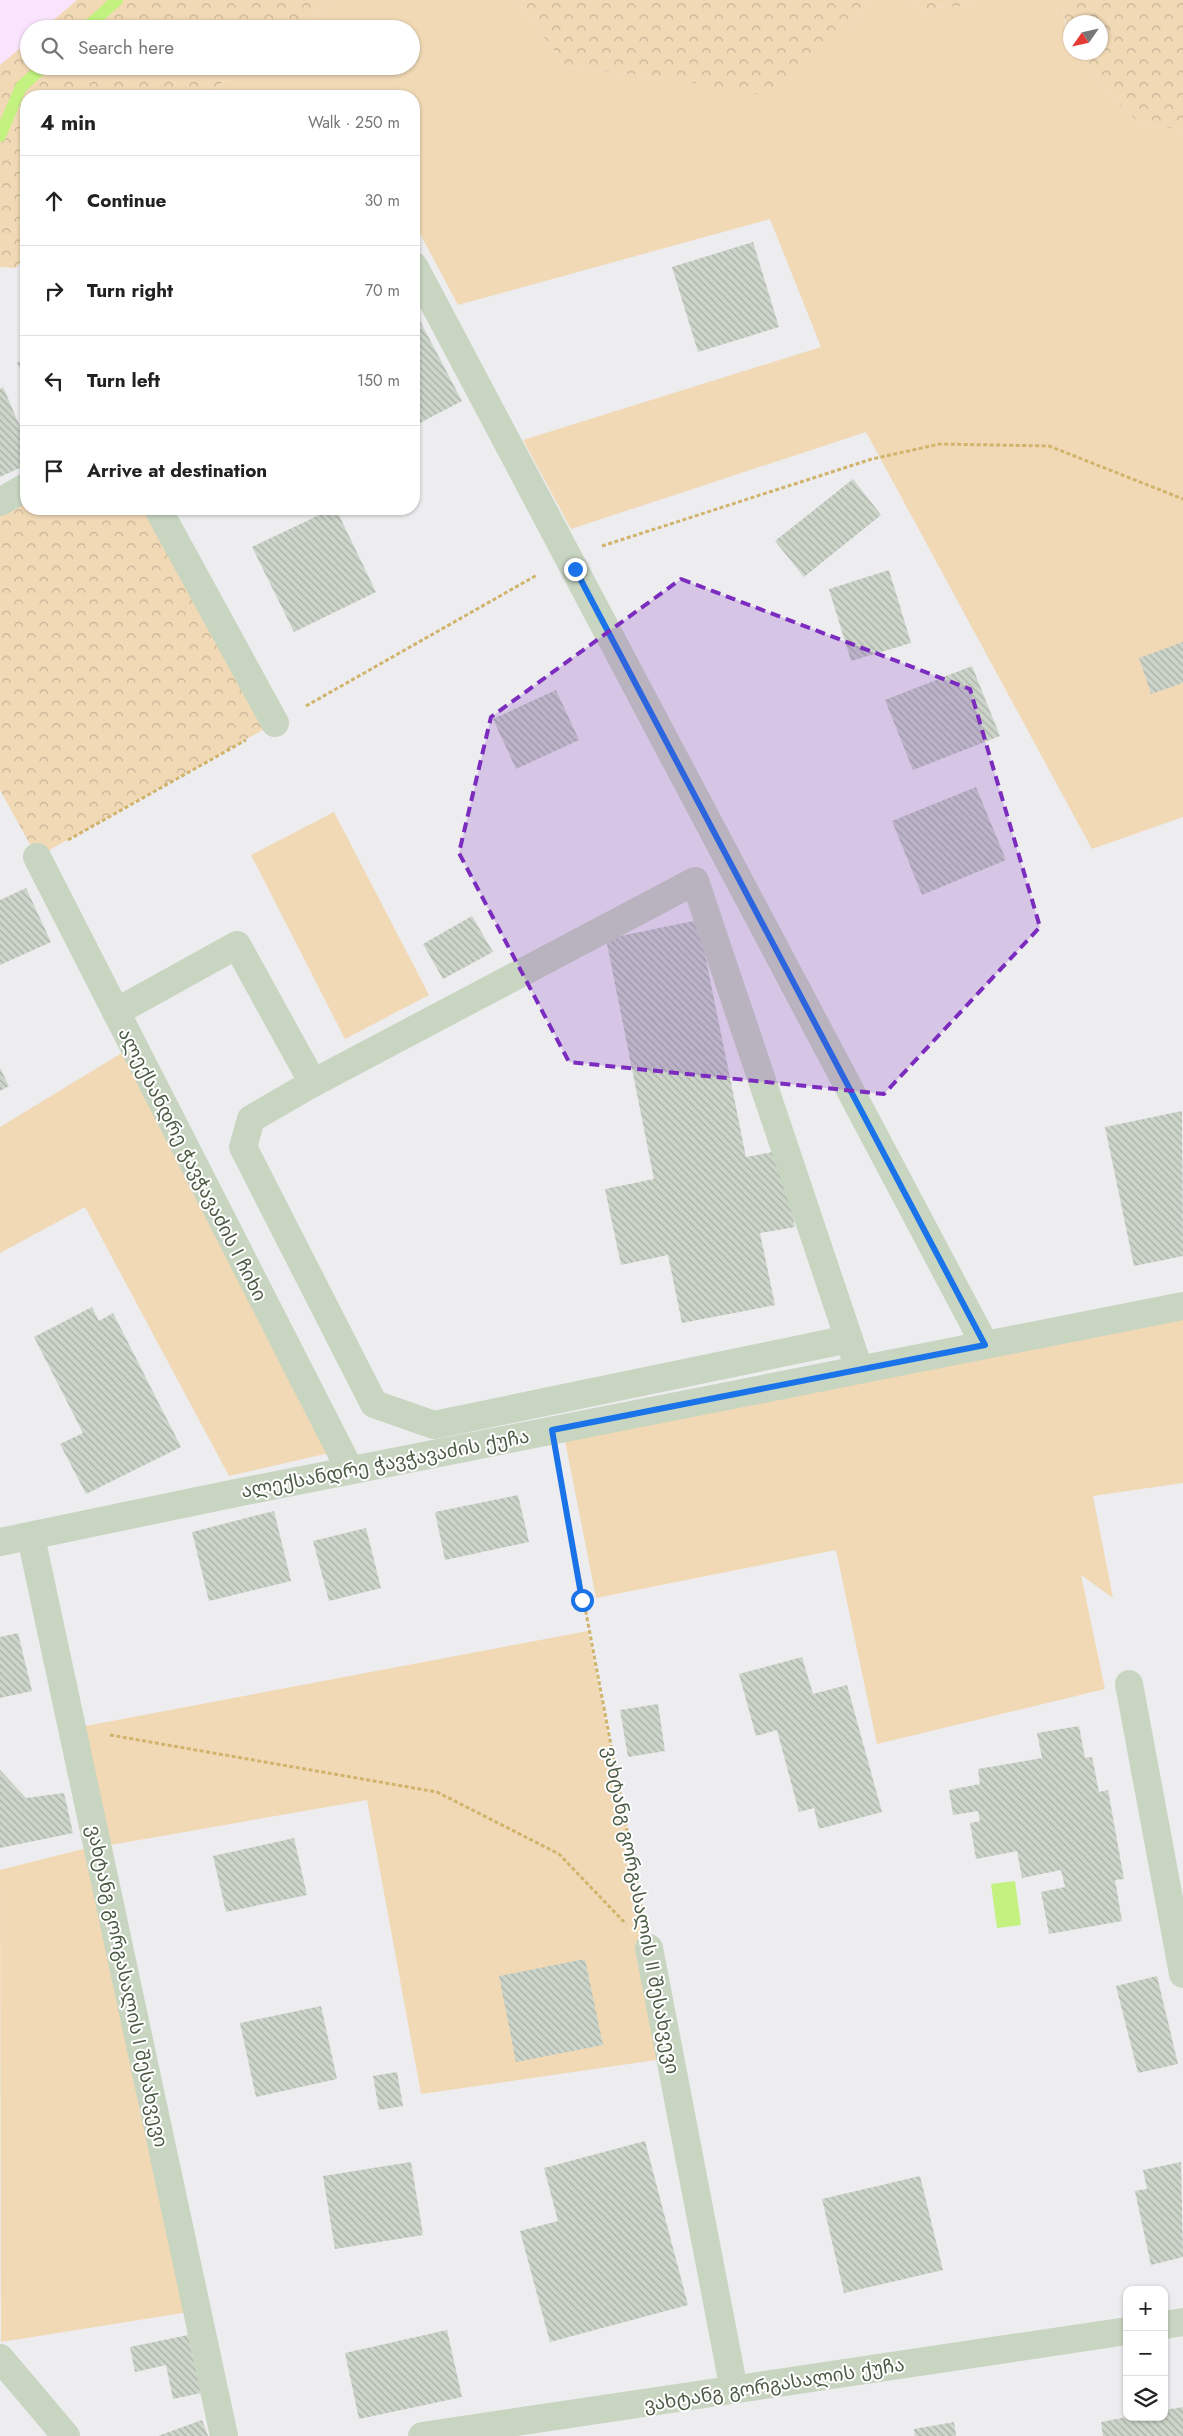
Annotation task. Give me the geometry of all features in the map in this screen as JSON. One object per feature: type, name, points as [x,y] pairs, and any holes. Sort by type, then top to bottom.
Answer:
[{"type":"street","points":[[420,277],[985,1345]]},
{"type":"street","points":[[0,502],[20,490]]},
{"type":"street","points":[[161,515],[275,723]]},
{"type":"street","name":"ალექსანდრე ჭავჭავაძის I ჩიხი","points":[[37,858],[350,1470]]},
{"type":"street","points":[[849,1338],[434,1425],[374,1404],[242,1147],[251,1119],[313,1082],[695,881],[849,1338],[859,1370]]},
{"type":"street","points":[[116,1012],[237,945],[313,1082]]},
{"type":"street","name":"ალექსანდრე ჭავჭავაძის ქუჩა","points":[[0,1542],[350,1470],[1183,1306]]},
{"type":"street","name":"ვახტანგ გორგასალის I შესახვევი","points":[[31,1537],[224,2436]]},
{"type":"street","points":[[1129,1684],[1183,1974]]},
{"type":"street","name":"ვახტანგ გორგასალის II შესახვევი","points":[[649,1948],[734,2390]]},
{"type":"street","points":[[1168,2324],[1183,2322]]},
{"type":"street","name":"ვახტანგ გორგასალის ქუჩა","points":[[422,2436],[1123,2332]]},
{"type":"street","points":[[0,2358],[66,2436]]},
{"type":"path","points":[[568,557],[872,459],[940,444],[1049,446],[1183,499]]},
{"type":"path","name":"ვახტანგ გორგასალის II შესახვევი","points":[[552,1430],[588,1631],[649,1948]]},
{"type":"path","points":[[72,1728],[437,1792],[559,1854],[649,1948]]},
{"type":"highlighted area","points":[[681,579],[970,689],[1040,927],[884,1094],[569,1062],[459,853],[491,717]]},
{"type":"shaded area","points":[[0,0],[77,0],[54,20],[20,20],[20,48],[0,65]]},
{"type":"shaded area","points":[[1015,1881],[1021,1925],[997,1928],[991,1884]]},
{"type":"green space","points":[[77,0],[332,0],[309,20],[54,20]]},
{"type":"green space","points":[[332,0],[517,0],[566,67],[666,78],[850,28],[870,0],[906,0],[922,9],[971,5],[977,0],[1064,0],[1063,60],[1084,60],[1120,105],[1141,125],[1183,129],[1183,817],[1092,849],[866,432],[571,529],[523,440],[821,347],[770,219],[458,305],[420,234],[420,90],[211,90],[234,75],[420,75],[420,20],[309,20]]},
{"type":"green space","points":[[517,0],[870,0],[850,28],[775,97],[666,78],[566,67]]},
{"type":"green space","points":[[906,0],[977,0],[971,5],[922,9]]},
{"type":"green space","points":[[1064,0],[1183,0],[1183,129],[1141,125],[1120,105],[1084,60],[1108,60],[1108,15],[1064,15],[1062,7]]},
{"type":"green space","points":[[20,48],[20,75],[234,75],[211,90],[20,90],[20,263],[16,268],[0,267],[0,65]]},
{"type":"green space","points":[[20,490],[20,515],[161,515],[275,723],[37,857],[0,790],[0,502]]},
{"type":"green space","points":[[334,812],[429,995],[345,1039],[251,855]]},
{"type":"green space","points":[[125,1051],[329,1453],[229,1476],[85,1207],[0,1253],[0,1127]]},
{"type":"green space","points":[[1183,1317],[1183,1483],[1093,1496],[1113,1598],[1081,1575],[1105,1689],[877,1744],[836,1550],[596,1598],[565,1441]]},
{"type":"green space","points":[[588,1631],[670,2058],[421,2094],[367,1800],[105,1846],[80,1727]]},
{"type":"green space","points":[[87,1848],[189,2312],[1,2342],[0,1870]]},
{"type":"building","points":[[753,242],[779,327],[698,352],[672,267]]},
{"type":"building","points":[[420,321],[462,401],[420,423]]},
{"type":"building","points":[[3,387],[20,426],[20,468],[0,477],[0,389]]},
{"type":"building","points":[[853,479],[881,515],[804,577],[775,541]]},
{"type":"building","points":[[319,515],[339,515],[376,592],[294,632],[252,547]]},
{"type":"building","points":[[889,570],[911,643],[851,661],[829,589]]},
{"type":"building","points":[[1183,642],[1183,683],[1151,694],[1139,658]]},
{"type":"building","points":[[972,666],[1000,736],[913,770],[885,700]]},
{"type":"building","points":[[556,690],[579,740],[516,769],[493,719]]},
{"type":"building","points":[[976,787],[1006,860],[922,895],[892,821]]},
{"type":"building","points":[[26,888],[51,942],[0,965],[0,900]]},
{"type":"building","points":[[472,916],[493,952],[443,979],[423,944]]},
{"type":"building","points":[[698,920],[746,1157],[779,1151],[795,1227],[760,1233],[775,1305],[682,1323],[668,1255],[621,1265],[605,1189],[654,1179],[606,939]]},
{"type":"building","points":[[0,1068],[9,1086],[0,1091]]},
{"type":"building","points":[[1182,1111],[1183,1256],[1134,1266],[1105,1127]]},
{"type":"building","points":[[92,1307],[99,1321],[113,1313],[181,1447],[86,1494],[60,1444],[83,1433],[34,1337]]},
{"type":"building","points":[[518,1495],[529,1542],[445,1560],[435,1512]]},
{"type":"building","points":[[274,1511],[291,1581],[209,1601],[192,1532]]},
{"type":"building","points":[[366,1528],[381,1588],[329,1601],[313,1541]]},
{"type":"building","points":[[18,1633],[32,1691],[0,1698],[0,1637]]},
{"type":"building","points":[[802,1657],[813,1694],[847,1685],[882,1812],[819,1829],[814,1808],[799,1812],[777,1730],[756,1736],[739,1674]]},
{"type":"building","points":[[658,1704],[665,1751],[628,1757],[620,1710]]},
{"type":"building","points":[[1079,1726],[1085,1758],[1092,1757],[1099,1792],[1108,1790],[1124,1879],[1115,1880],[1122,1921],[1049,1934],[1041,1892],[1065,1887],[1061,1870],[1022,1878],[1017,1851],[976,1859],[970,1823],[980,1821],[978,1811],[953,1815],[949,1790],[980,1784],[978,1769],[1042,1758],[1037,1733]]},
{"type":"building","points":[[0,1770],[26,1798],[64,1793],[73,1833],[0,1848]]},
{"type":"building","points":[[294,1838],[307,1895],[226,1912],[213,1856]]},
{"type":"building","points":[[585,1959],[603,2045],[516,2062],[499,1976]]},
{"type":"building","points":[[1157,1976],[1178,2064],[1138,2073],[1116,1986]]},
{"type":"building","points":[[321,2006],[337,2079],[256,2097],[240,2023]]},
{"type":"building","points":[[397,2072],[403,2106],[379,2110],[373,2076]]},
{"type":"building","points":[[645,2141],[688,2305],[550,2342],[520,2231],[558,2221],[544,2168]]},
{"type":"building","points":[[411,2162],[423,2235],[335,2249],[323,2176]]},
{"type":"building","points":[[1181,2162],[1183,2257],[1151,2265],[1135,2191],[1147,2189],[1143,2170]]},
{"type":"building","points":[[920,2176],[943,2270],[844,2293],[822,2199]]},
{"type":"building","points":[[447,2330],[462,2397],[359,2419],[345,2353]]},
{"type":"building","points":[[188,2335],[201,2393],[173,2399],[166,2365],[135,2372],[130,2347]]},
{"type":"building","points":[[1183,2407],[1183,2436],[1103,2436],[1101,2422],[1123,2418],[1123,2421],[1168,2421],[1168,2409]]},
{"type":"building","points":[[202,2420],[208,2436],[158,2436]]},
{"type":"building","points":[[954,2422],[956,2436],[915,2436],[914,2429]]},
{"type":"waterway","points":[[95,20],[117,0]]},
{"type":"waterway","points":[[0,136],[21,87],[34,75]]},
{"type":"route","points":[[575,569],[985,1345],[552,1430],[582,1600]]}]
